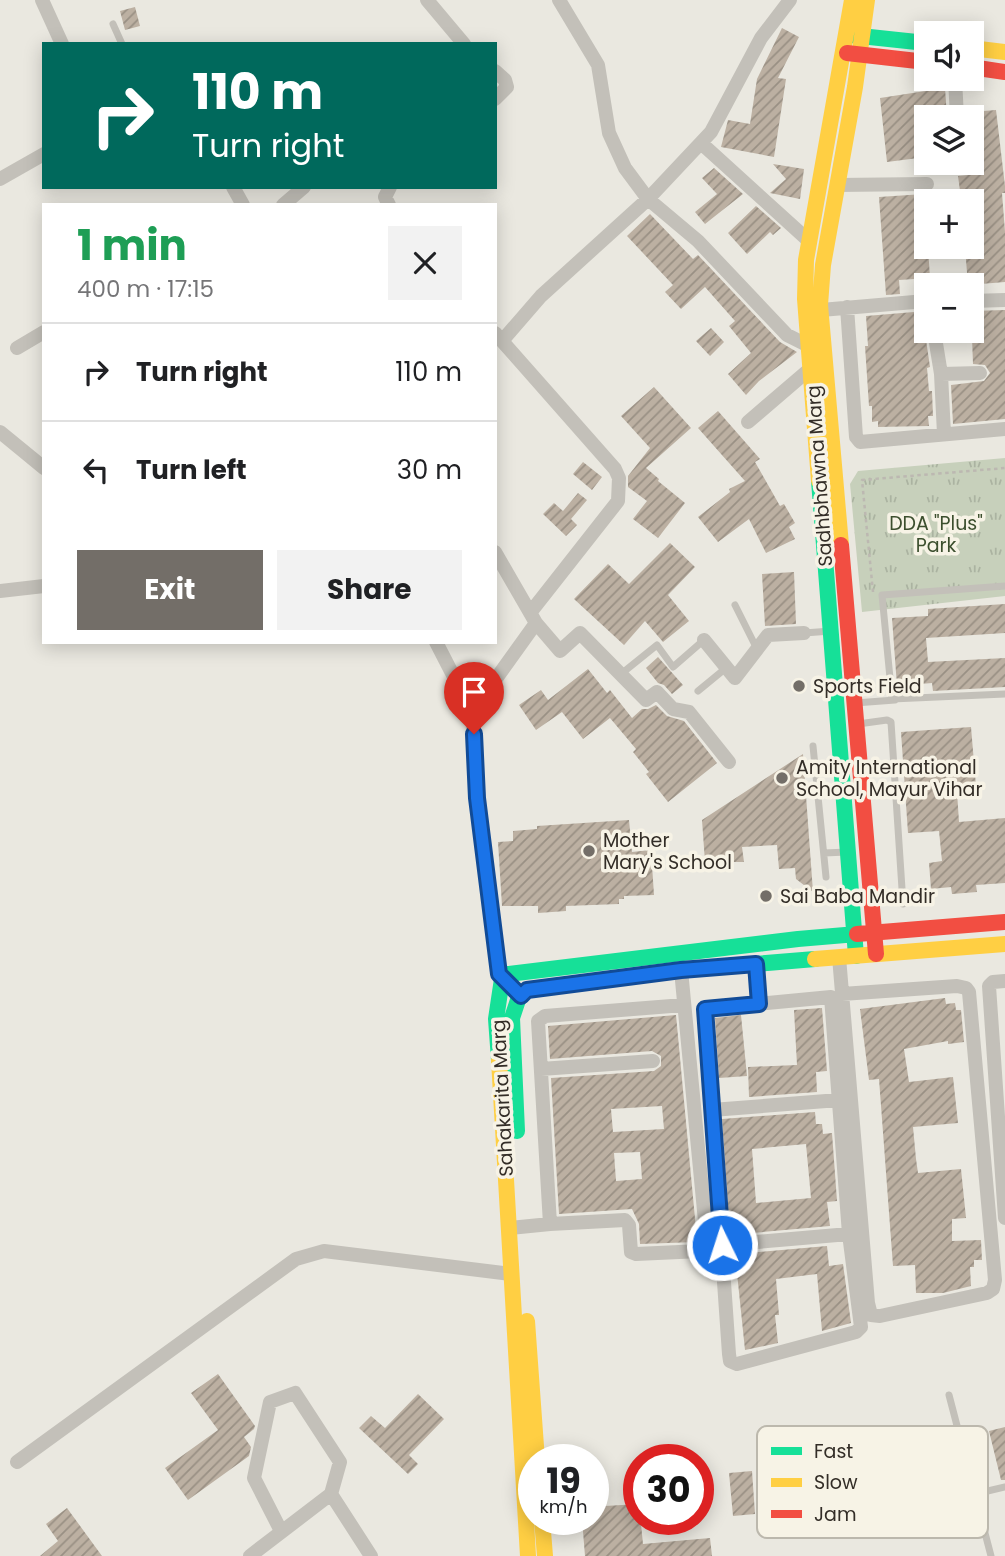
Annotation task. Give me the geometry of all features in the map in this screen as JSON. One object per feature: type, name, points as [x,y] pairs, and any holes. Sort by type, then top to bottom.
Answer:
[{"type":"street","points":[[41,0],[61,42]]},
{"type":"street","points":[[427,0],[459,42]]},
{"type":"street","points":[[559,0],[598,65],[609,133],[625,168],[649,199],[698,241],[787,335],[809,346]]},
{"type":"street","points":[[472,712],[533,618],[618,501],[619,478],[615,470],[499,337],[649,199],[711,132],[761,38],[790,0]]},
{"type":"street","name":"Sadhbhawna Marg","points":[[852,0],[854,35]]},
{"type":"street","name":"Sadhbhawna Marg","points":[[856,956],[809,346],[806,260],[854,35],[867,0]]},
{"type":"street","points":[[854,35],[914,42]]},
{"type":"street","points":[[984,49],[1005,51]]},
{"type":"street","points":[[851,53],[914,61]]},
{"type":"street","name":"Sadhbhawna Marg","points":[[851,53],[837,185],[823,265],[821,310],[876,954]]},
{"type":"street","points":[[984,69],[1005,72]]},
{"type":"street","points":[[497,73],[505,80],[507,87],[497,97]]},
{"type":"street","points":[[701,143],[809,241]]},
{"type":"street","points":[[0,179],[42,155]]},
{"type":"street","points":[[837,185],[927,184]]},
{"type":"street","points":[[285,203],[302,189]]},
{"type":"street","points":[[984,300],[1005,300]]},
{"type":"street","points":[[821,310],[914,302]]},
{"type":"street","points":[[847,307],[856,437],[860,442],[1005,429]]},
{"type":"street","points":[[17,348],[42,333]]},
{"type":"street","points":[[936,343],[941,374],[944,434]]},
{"type":"street","points":[[748,422],[811,368]]},
{"type":"street","points":[[941,374],[980,373]]},
{"type":"street","points":[[0,432],[42,466]]},
{"type":"street","points":[[497,555],[533,618],[560,651],[580,632],[646,700],[657,692],[673,709],[689,712],[729,762]]},
{"type":"street","points":[[0,592],[42,586]]},
{"type":"street","points":[[704,640],[735,678],[768,635],[804,633]]},
{"type":"street","points":[[437,644],[472,712],[477,798],[501,986]]},
{"type":"street","points":[[501,986],[508,974],[798,939],[1005,922]]},
{"type":"street","name":"Sahakarita Marg","points":[[528,1556],[511,1274],[515,1228],[512,1018],[521,996],[527,990],[681,970],[1005,944]]},
{"type":"street","points":[[839,957],[842,993],[868,1303],[871,1315],[880,1316],[987,1293],[993,1289],[995,1280],[969,992],[966,988],[957,986],[842,993]]},
{"type":"street","points":[[756,964],[759,1004]]},
{"type":"street","points":[[515,1228],[625,1220],[629,1225],[629,1247],[631,1252],[636,1254],[701,1251],[705,1247],[707,1242],[681,970]]},
{"type":"street","points":[[1005,981],[993,982],[989,986],[1005,1218]]},
{"type":"street","points":[[501,986],[521,996]]},
{"type":"street","name":"Sahakarita Marg","points":[[501,986],[496,1019],[535,1444]]},
{"type":"street","points":[[831,997],[839,1100],[849,1234],[861,1327],[856,1332],[737,1364],[730,1361],[729,1354],[705,1009],[831,997]]},
{"type":"street","points":[[550,1224],[538,1021],[540,1017],[684,1005]]},
{"type":"street","points":[[541,1069],[653,1061]]},
{"type":"street","points":[[712,1110],[839,1100]]},
{"type":"street","points":[[722,1245],[849,1234]]},
{"type":"street","points":[[17,1462],[296,1259],[311,1253],[324,1251],[511,1274]]},
{"type":"street","points":[[250,1556],[331,1493],[340,1462],[295,1393],[270,1402],[254,1478],[281,1531]]},
{"type":"street","points":[[331,1493],[371,1556]]},
{"type":"street","points":[[543,1535],[545,1556]]},
{"type":"lane","points":[[113,24],[121,42]]},
{"type":"lane","points":[[895,700],[892,698],[882,595],[1005,586]]},
{"type":"lane","points":[[735,605],[757,649]]},
{"type":"lane","points":[[804,633],[831,631]]},
{"type":"lane","points":[[621,674],[657,645],[673,667],[704,640]]},
{"type":"lane","points":[[698,691],[726,667]]},
{"type":"lane","points":[[855,703],[1005,694]]},
{"type":"lane","points":[[857,724],[889,720],[891,722],[903,904]]},
{"type":"lane","points":[[813,746],[826,877]]},
{"type":"lane","points":[[824,853],[848,852]]},
{"type":"lane","points":[[949,1395],[957,1426]]},
{"type":"lane","points":[[986,1538],[991,1556]]},
{"type":"path","points":[[873,592],[862,480],[1005,468]]},
{"type":"green space","name":"DDA \"Plus\" Park","points":[[1005,458],[1005,596],[862,612],[850,484],[858,471]]},
{"type":"building","points":[[135,7],[140,26],[125,30],[120,11]]},
{"type":"building","points":[[782,28],[799,37],[778,78],[786,79],[774,157],[721,147],[728,120],[750,124],[757,79]]},
{"type":"building","points":[[926,91],[945,91],[946,105],[914,105],[914,159],[887,162],[880,98]]},
{"type":"building","points":[[996,110],[1005,186],[1005,193],[1002,193],[1005,282],[984,284],[984,273],[967,273],[966,259],[984,259],[984,189],[960,189],[958,176],[984,175],[984,111]]},
{"type":"building","points":[[773,164],[804,169],[800,199],[770,193],[786,179]]},
{"type":"building","points":[[714,168],[743,194],[705,224],[695,212],[717,194],[702,178]]},
{"type":"building","points":[[914,195],[914,259],[929,259],[930,273],[914,273],[914,279],[899,280],[900,294],[886,295],[879,197]]},
{"type":"building","points":[[756,206],[781,228],[773,235],[770,232],[747,254],[728,233]]},
{"type":"building","points":[[650,214],[693,259],[698,255],[780,342],[797,352],[759,381],[746,395],[728,374],[751,353],[729,326],[735,321],[705,287],[681,309],[665,292],[673,285],[627,236]]},
{"type":"building","points":[[1005,310],[1005,419],[953,424],[951,385],[984,381],[990,373],[985,365],[973,364],[972,343],[984,343],[984,311]]},
{"type":"building","points":[[914,312],[914,343],[926,343],[930,367],[927,368],[929,391],[932,391],[933,416],[928,416],[929,426],[878,427],[878,421],[872,422],[865,346],[868,346],[866,316]]},
{"type":"building","points":[[711,328],[724,342],[710,356],[696,341]]},
{"type":"building","points":[[654,387],[691,428],[646,468],[685,503],[658,538],[633,519],[647,501],[628,487],[628,476],[650,448],[621,416]]},
{"type":"building","points":[[718,411],[760,459],[755,462],[780,506],[784,504],[795,523],[789,527],[795,539],[766,553],[749,519],[718,542],[698,517],[730,492],[729,489],[745,481],[698,428]]},
{"type":"building","points":[[583,462],[602,477],[592,490],[573,474]]},
{"type":"building","points":[[578,493],[587,500],[571,519],[577,525],[566,536],[543,514],[554,503],[563,511]]},
{"type":"building","points":[[670,543],[695,567],[668,595],[689,621],[663,642],[645,621],[624,645],[574,599],[608,564],[629,584]]},
{"type":"building","points":[[794,572],[796,624],[765,626],[762,574]]},
{"type":"building","points":[[1005,604],[1005,633],[926,638],[928,662],[1005,658],[1005,687],[933,691],[932,683],[897,686],[892,618],[928,616],[928,609]]},
{"type":"building","points":[[658,657],[683,685],[672,694],[664,685],[658,683],[646,668]]},
{"type":"building","points":[[588,669],[607,693],[610,690],[632,718],[642,709],[656,705],[667,716],[684,721],[717,763],[668,802],[646,774],[649,772],[633,752],[636,749],[610,718],[583,739],[562,712],[536,730],[519,705],[541,690],[548,700]]},
{"type":"building","points":[[971,727],[976,786],[969,787],[970,791],[957,792],[959,822],[1005,818],[1005,883],[976,885],[977,892],[952,894],[951,887],[931,889],[929,863],[942,861],[939,831],[908,833],[901,732]]},
{"type":"building","name":"Amity International School, Mayur Vihar","points":[[803,754],[813,892],[796,879],[795,868],[779,869],[777,845],[742,847],[744,862],[705,862],[702,820]]},
{"type":"building","points":[[629,820],[632,852],[651,850],[654,895],[624,896],[624,899],[619,899],[619,904],[566,906],[566,911],[538,913],[538,906],[502,906],[498,842],[513,841],[513,831],[537,829],[537,826]]},
{"type":"building","points":[[945,998],[946,1004],[955,1003],[956,1010],[961,1010],[964,1042],[948,1044],[948,1041],[904,1049],[909,1082],[953,1077],[958,1123],[913,1127],[916,1159],[918,1173],[961,1169],[966,1218],[952,1219],[952,1241],[981,1240],[982,1260],[974,1260],[974,1267],[970,1267],[971,1286],[943,1293],[916,1293],[915,1265],[893,1266],[879,1079],[869,1080],[860,1009]]},
{"type":"building","points":[[822,1008],[827,1071],[816,1072],[817,1092],[749,1097],[748,1067],[797,1065],[794,1010]]},
{"type":"building","points":[[676,1015],[696,1242],[640,1244],[639,1224],[632,1209],[559,1214],[551,1078],[654,1071],[661,1066],[661,1056],[652,1051],[550,1059],[548,1026]],"holes":[[[662,1106],[664,1129],[613,1132],[611,1109]],[[640,1152],[642,1179],[616,1181],[614,1153]]]},
{"type":"building","points":[[741,1015],[747,1076],[719,1078],[715,1018]]},
{"type":"building","points":[[815,1112],[816,1124],[822,1124],[823,1134],[832,1133],[837,1201],[827,1202],[830,1226],[730,1235],[722,1119]],"holes":[[[806,1144],[811,1198],[756,1203],[752,1149]]]},
{"type":"building","points":[[827,1246],[829,1266],[843,1264],[851,1323],[822,1331],[817,1274],[776,1279],[779,1315],[775,1315],[778,1343],[745,1350],[735,1254]]},
{"type":"building","points":[[218,1374],[255,1426],[244,1437],[251,1447],[249,1456],[188,1500],[165,1468],[218,1430],[191,1393]]},
{"type":"building","points":[[418,1394],[444,1419],[409,1455],[418,1464],[408,1474],[359,1428],[371,1416],[385,1428]]},
{"type":"building","points":[[1005,1427],[1005,1480],[1001,1480],[989,1431]]},
{"type":"building","points":[[752,1471],[755,1514],[733,1516],[729,1473]]},
{"type":"building","points":[[623,1505],[623,1535],[642,1535],[643,1544],[710,1538],[712,1556],[585,1556],[583,1535],[609,1535],[609,1506]]},
{"type":"building","points":[[67,1508],[102,1556],[40,1556],[58,1541],[46,1524]]},
{"type":"traffic: fast","points":[[851,35],[914,42]]},
{"type":"traffic: fast","points":[[819,481],[856,956]]},
{"type":"traffic: fast","points":[[499,1060],[496,1019],[502,979],[508,974],[857,934]]},
{"type":"traffic: fast","points":[[517,1131],[512,1018],[518,1000],[527,990],[681,970],[815,959]]},
{"type":"traffic: slow","points":[[819,481],[805,299],[806,260],[852,0]]},
{"type":"traffic: slow","points":[[841,545],[820,305],[823,265],[855,87],[867,0]]},
{"type":"traffic: slow","points":[[984,50],[1005,52]]},
{"type":"traffic: slow","points":[[815,959],[1005,944]]},
{"type":"traffic: slow","points":[[499,1060],[528,1556]]},
{"type":"traffic: slow","points":[[527,1321],[536,1444]]},
{"type":"traffic: slow","points":[[543,1535],[545,1556]]},
{"type":"traffic: jam","points":[[847,53],[914,61]]},
{"type":"traffic: jam","points":[[984,69],[1005,72]]},
{"type":"traffic: jam","points":[[841,545],[876,954]]},
{"type":"traffic: jam","points":[[857,934],[1005,922]]},
{"type":"place","name":"Sports Field","points":[[799,686]]},
{"type":"place","name":"Amity International School, Mayur Vihar","points":[[782,778]]},
{"type":"place","name":"Mother Mary's School","points":[[589,851]]},
{"type":"place","name":"Sai Baba Mandir","points":[[766,896]]},
{"type":"route","points":[[474,734],[477,798],[499,974],[521,996],[527,990],[681,970],[756,964],[759,1004],[705,1009],[722,1245]]}]
